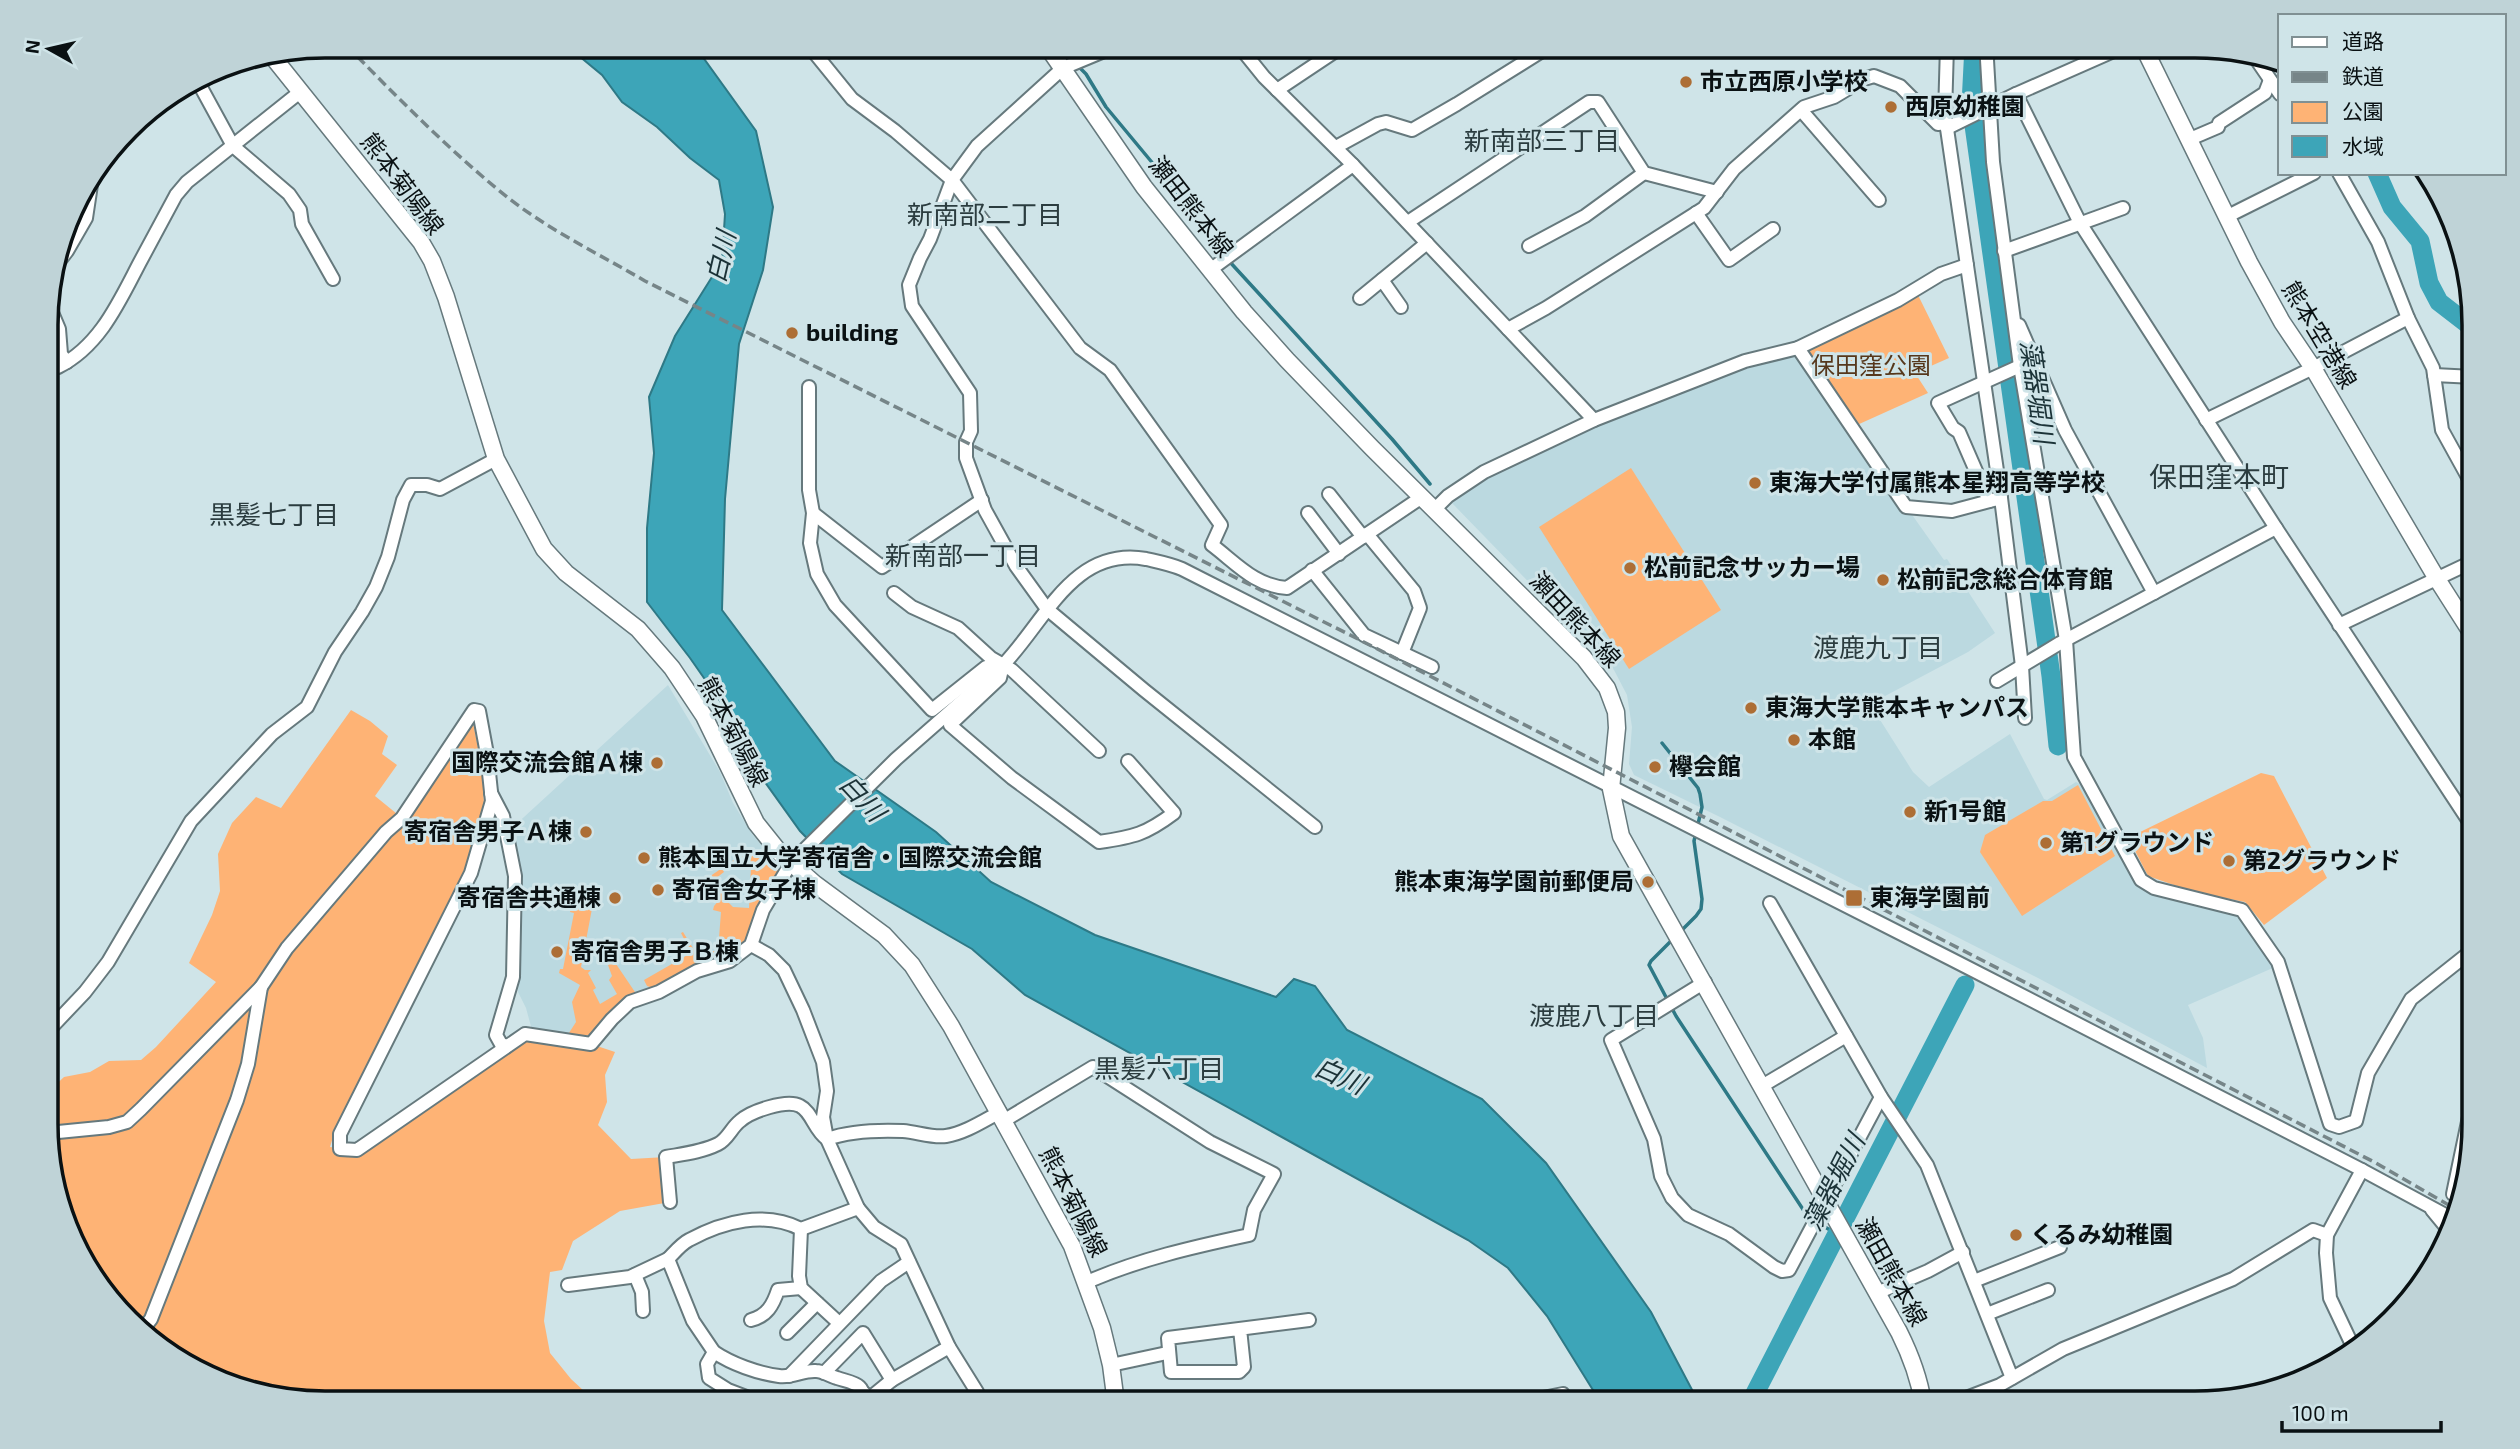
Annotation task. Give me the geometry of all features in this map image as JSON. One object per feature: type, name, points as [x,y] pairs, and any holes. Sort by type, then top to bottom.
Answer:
[{"type":"main road","name":"瀬田熊本線","points":[[1056,58],[1144,187],[1287,360],[1584,658],[1607,688],[1616,712],[1611,789],[1621,835],[1877,1293],[1912,1358],[1921,1391]]},
{"type":"main road","name":"熊本空港線","points":[[2149,58],[2249,262],[2462,618]]},
{"type":"main road","name":"熊本菊陽線","points":[[277,62],[421,242],[432,261],[446,297],[496,459],[544,549],[566,573],[638,629],[672,668],[704,716],[756,822],[780,853],[884,935],[912,965],[933,996],[1003,1116],[1072,1246],[1087,1282],[1111,1365],[1114,1391]]},
{"type":"street","points":[[819,58],[852,100],[895,131],[952,180],[1080,348],[1110,370],[1221,525],[1212,545],[1254,580],[1272,587],[1287,588],[1422,497]]},
{"type":"street","points":[[1087,58],[1063,68],[977,146],[952,180],[909,285],[912,306],[970,393],[971,431],[966,442],[966,458],[982,500],[1016,566],[1047,609],[1315,827]]},
{"type":"street","points":[[1249,58],[1594,420]]},
{"type":"street","points":[[1277,90],[1325,58]]},
{"type":"street","points":[[1336,147],[1385,122],[1412,130],[1531,58]]},
{"type":"street","points":[[1947,58],[1947,126],[1983,382],[1995,500],[2022,666],[2025,718]]},
{"type":"street","points":[[1987,58],[1993,162],[2013,310],[2017,368],[2063,642],[2074,757],[2141,880],[2154,888],[2242,910],[2278,962],[2330,1124],[2339,1127],[2356,1122],[2368,1073],[2411,999],[2462,959]]},
{"type":"street","points":[[1508,329],[1704,208],[1734,169],[1801,110],[1834,97],[1864,79],[1874,76],[1900,86],[1938,124],[1947,126],[2098,58]]},
{"type":"street","points":[[2261,66],[2278,91]]},
{"type":"street","points":[[2190,139],[2218,127],[2219,123],[2265,93],[2270,80]]},
{"type":"street","points":[[201,88],[233,146],[289,194],[300,210],[302,224],[333,279]]},
{"type":"street","points":[[58,327],[63,365],[75,358],[100,332],[114,312],[176,195],[187,183],[300,92]]},
{"type":"street","points":[[2016,94],[2080,223],[2462,811]]},
{"type":"street","points":[[1408,222],[1589,102],[1598,102],[1644,173],[1717,192]]},
{"type":"street","points":[[1801,110],[1879,200]]},
{"type":"street","points":[[1210,270],[1353,165]]},
{"type":"street","points":[[1529,246],[1585,216],[1644,173]]},
{"type":"street","points":[[2228,216],[2310,175]]},
{"type":"street","points":[[2340,175],[2378,242],[2408,317],[2433,368],[2442,430],[2462,466]]},
{"type":"street","points":[[70,246],[86,218],[89,199]]},
{"type":"street","points":[[2004,251],[2123,208]]},
{"type":"street","points":[[1696,213],[1729,260],[1773,229]]},
{"type":"street","points":[[1360,298],[1427,243]]},
{"type":"street","points":[[1435,509],[1448,496],[1484,472],[1594,420],[1739,363],[1798,348],[1898,300],[1941,274],[1967,265]]},
{"type":"street","points":[[1382,280],[1401,307]]},
{"type":"street","points":[[2013,310],[2065,430],[2154,593]]},
{"type":"street","points":[[2206,420],[2313,368],[2408,317]]},
{"type":"street","points":[[1798,348],[1906,507],[1952,511],[1995,500]]},
{"type":"street","points":[[1995,500],[1959,432],[1953,428],[1938,403],[2017,368]]},
{"type":"street","points":[[2434,375],[2462,376]]},
{"type":"street","points":[[810,387],[808,490],[813,513],[810,543],[817,574],[835,605],[932,710],[986,667],[1003,665]]},
{"type":"street","points":[[58,1020],[108,962],[191,821],[272,734],[307,707],[335,652],[376,587],[388,557],[403,500],[411,485],[427,485],[440,489],[496,459]]},
{"type":"street","points":[[1329,494],[1414,591],[1420,608],[1402,653]]},
{"type":"street","points":[[813,513],[883,566],[982,500]]},
{"type":"street","points":[[1308,513],[1339,554]]},
{"type":"street","points":[[1997,681],[2063,642],[2276,528]]},
{"type":"street","points":[[58,1132],[127,1122],[261,987],[287,948],[386,832],[402,818],[474,710],[479,711],[492,801],[471,873],[340,1134],[340,1149],[357,1150],[525,1034],[591,1044],[630,1002],[659,992],[697,971],[730,961],[751,945],[763,910],[791,863],[807,846],[896,759],[1003,665],[1073,580],[1093,565],[1122,557],[1171,564],[1844,905],[2446,1215]]},
{"type":"street","points":[[2339,625],[2462,567]]},
{"type":"street","points":[[1312,570],[1364,635],[1432,667]]},
{"type":"street","points":[[894,593],[912,607],[958,628],[991,659],[1012,670],[1099,751]]},
{"type":"street","points":[[1003,665],[1000,678],[950,725],[1012,778],[1099,842],[1151,830],[1174,813],[1128,761]]},
{"type":"street","points":[[491,793],[503,816],[515,876],[513,977],[496,1035],[501,1044],[507,1046]]},
{"type":"street","points":[[1770,903],[1881,1097],[1927,1165],[2012,1378]]},
{"type":"street","points":[[751,945],[769,955],[784,970],[819,1051],[827,1091],[823,1117],[827,1139],[858,1208],[874,1227],[901,1244],[949,1347],[976,1391]]},
{"type":"street","points":[[1705,982],[1611,1040],[1654,1139],[1661,1176],[1672,1198],[1688,1215],[1729,1234],[1782,1270],[1789,1270],[1827,1205],[1881,1097]]},
{"type":"street","points":[[147,1324],[237,1101],[248,1064],[261,987]]},
{"type":"street","points":[[1762,1086],[1846,1036]]},
{"type":"street","points":[[827,1139],[838,1135],[875,1131],[949,1136],[1003,1116],[1093,1067],[1209,1142],[1274,1174],[1254,1210],[1249,1235],[1124,1265],[1087,1282]]},
{"type":"street","points":[[670,1202],[666,1157],[707,1150],[724,1141],[740,1120],[763,1110],[780,1104],[796,1104],[805,1108],[819,1133],[827,1139]]},
{"type":"street","points":[[2350,1341],[2330,1298],[2327,1235],[2362,1170]]},
{"type":"street","points":[[2455,1187],[2458,1170]]},
{"type":"street","points":[[2427,1203],[2443,1224]]},
{"type":"street","points":[[568,1285],[635,1275],[668,1259],[687,1240],[749,1218],[788,1222],[801,1229],[858,1208]]},
{"type":"street","points":[[801,1229],[801,1288],[839,1323]]},
{"type":"street","points":[[1981,1391],[2012,1378],[2063,1349],[2233,1279],[2313,1230],[2327,1235]]},
{"type":"street","points":[[1974,1281],[2060,1247]]},
{"type":"street","points":[[1877,1293],[1963,1252]]},
{"type":"street","points":[[668,1259],[694,1321],[714,1352],[734,1364],[763,1373],[789,1377],[811,1371],[824,1373],[858,1385],[860,1391]]},
{"type":"street","points":[[789,1377],[881,1280],[909,1262]]},
{"type":"street","points":[[635,1275],[642,1292],[643,1311]]},
{"type":"street","points":[[751,1320],[764,1315],[778,1290],[801,1288]]},
{"type":"street","points":[[1987,1314],[2048,1290]]},
{"type":"street","points":[[787,1333],[817,1303]]},
{"type":"street","points":[[850,1311],[892,1380]]},
{"type":"street","points":[[1240,1329],[1244,1367],[1239,1372],[1171,1372],[1167,1353],[1168,1338],[1309,1320]]},
{"type":"street","points":[[824,1373],[863,1333]]},
{"type":"street","points":[[879,1391],[892,1380],[949,1347]]},
{"type":"street","points":[[714,1352],[707,1364],[709,1378],[731,1391]]},
{"type":"street","points":[[1111,1365],[1167,1353]]},
{"type":"shaded area","name":"東海大学熊本キャンパス","points":[[1797,352],[1944,560],[1947,559],[1995,633],[1968,652],[1870,704],[1913,772],[1929,787],[2010,734],[2044,799],[2047,800],[2076,782],[2083,786],[2121,855],[2153,892],[2195,906],[2240,915],[2275,967],[2188,1005],[2203,1038],[2207,1068],[2038,978],[1634,775],[1629,764],[1632,727],[1627,695],[1614,670],[1451,502],[1504,467],[1557,439],[1754,361]]},
{"type":"shaded area","name":"熊本国立大学寄宿舎・国際交流会館","points":[[668,685],[720,772],[733,803],[752,834],[785,874],[737,953],[628,999],[590,1035],[579,1037],[532,1030],[518,992],[522,907],[517,849],[512,828]]},
{"type":"green space","name":"保田窪公園","points":[[1917,293],[1949,358],[1915,373],[1928,393],[1857,425],[1809,355],[1811,347]]},
{"type":"green space","name":"松前記念サッカー場","points":[[1631,468],[1721,610],[1629,669],[1539,527]]},
{"type":"green space","points":[[351,710],[388,736],[382,754],[397,765],[375,796],[402,818],[473,723],[482,768],[484,804],[467,869],[336,1127],[330,1147],[357,1150],[525,1034],[591,1044],[615,1052],[605,1075],[607,1102],[598,1125],[631,1159],[666,1157],[670,1202],[620,1211],[573,1241],[562,1270],[550,1272],[544,1321],[550,1353],[584,1391],[307,1391],[255,1382],[206,1364],[162,1336],[136,1313],[113,1287],[85,1243],[63,1177],[58,1142],[58,1083],[64,1077],[90,1072],[109,1061],[141,1060],[216,982],[189,963],[212,915],[220,891],[218,854],[232,823],[256,797],[281,808]]},
{"type":"green space","name":"第2グラウンド","points":[[2261,773],[2274,776],[2327,878],[2264,925],[2245,902],[2194,892],[2148,876],[2132,845],[2136,834]]},
{"type":"green space","name":"第1グラウンド","points":[[2078,785],[2115,856],[2022,916],[1980,852],[1985,835],[2043,801],[2052,801]]},
{"type":"green space","points":[[748,854],[769,861],[785,874],[737,953],[709,965],[701,951],[718,951],[721,912],[713,910],[720,899],[710,883],[707,885],[709,877],[722,868],[724,872],[715,879],[728,902],[733,907],[749,908],[751,868],[734,866],[732,861]]},
{"type":"green space","points":[[568,894],[594,898],[581,967],[591,970],[588,973],[600,1004],[617,994],[609,980],[612,976],[608,965],[614,961],[637,995],[590,1035],[567,1036],[576,1022],[572,1002],[580,985],[559,973],[560,969],[563,969],[574,913],[570,912],[572,899],[567,897]]},
{"type":"green space","points":[[683,932],[704,966],[656,989],[647,986],[644,980],[691,953],[681,933]]},
{"type":"water","name":"白川","points":[[581,58],[703,58],[756,131],[773,207],[763,270],[739,344],[725,499],[722,610],[835,761],[936,832],[991,882],[1095,935],[1276,997],[1294,979],[1315,986],[1347,1030],[1482,1099],[1546,1163],[1651,1312],[1693,1391],[1594,1391],[1547,1316],[1508,1268],[1468,1240],[1025,995],[972,949],[842,874],[800,831],[752,764],[743,734],[647,602],[647,528],[654,453],[649,397],[675,336],[722,261],[725,214],[719,180],[690,158],[657,127],[622,102],[602,75]]},
{"type":"waterway","name":"藻器堀川","points":[[1973,58],[1971,104],[2051,676],[2058,746]]},
{"type":"waterway","points":[[1077,65],[1086,74],[1106,107],[1224,255]]},
{"type":"waterway","points":[[2378,175],[2392,207],[2420,241],[2429,283],[2439,302],[2462,320]]},
{"type":"waterway","points":[[1229,261],[1430,484]]},
{"type":"waterway","points":[[1662,743],[1698,788],[1702,807],[1694,841],[1701,909],[1681,931]]},
{"type":"waterway","points":[[1673,939],[1649,965],[1676,1016],[1808,1217],[1830,1230]]},
{"type":"waterway","name":"藻器堀川","points":[[1756,1391],[1965,985]]},
{"type":"railway","points":[[359,58],[445,143],[507,197],[557,231],[645,281],[1358,639],[2376,1163],[2449,1205]]},
{"type":"place","name":"市立西原小学校","points":[[1686,82]]},
{"type":"place","name":"西原幼稚園","points":[[1891,107]]},
{"type":"place","name":"building","points":[[792,333]]},
{"type":"place","name":"東海大学付属熊本星翔高等学校","points":[[1755,483]]},
{"type":"place","name":"松前記念サッカー場","points":[[1630,568]]},
{"type":"place","name":"松前記念総合体育館","points":[[1883,580]]},
{"type":"place","name":"東海大学熊本キャンパス","points":[[1751,708]]},
{"type":"place","name":"本館","points":[[1794,740]]},
{"type":"place","name":"国際交流会館Ａ棟","points":[[657,763]]},
{"type":"place","name":"欅会館","points":[[1655,767]]},
{"type":"place","name":"新1号館","points":[[1910,812]]},
{"type":"place","name":"寄宿舎男子Ａ棟","points":[[586,832]]},
{"type":"place","name":"第1グラウンド","points":[[2046,843]]},
{"type":"place","name":"熊本国立大学寄宿舎・国際交流会館","points":[[644,858]]},
{"type":"place","name":"第2グラウンド","points":[[2229,861]]},
{"type":"place","name":"熊本東海学園前郵便局","points":[[1648,882]]},
{"type":"place","name":"寄宿舎女子棟","points":[[658,890]]},
{"type":"place","name":"寄宿舎共通棟","points":[[615,898]]},
{"type":"place","name":"東海学園前","points":[[1854,898]]},
{"type":"place","name":"寄宿舎男子Ｂ棟","points":[[557,952]]},
{"type":"place","name":"くるみ幼稚園","points":[[2016,1235]]},
{"type":"district","name":"新南部三丁目","points":[[1542,141]]},
{"type":"district","name":"新南部二丁目","points":[[985,215]]},
{"type":"district","name":"保田窪本町","points":[[2219,477]]},
{"type":"district","name":"黒髪七丁目","points":[[274,515]]},
{"type":"district","name":"新南部一丁目","points":[[963,556]]},
{"type":"district","name":"渡鹿九丁目","points":[[1878,648]]},
{"type":"district","name":"渡鹿八丁目","points":[[1594,1016]]},
{"type":"district","name":"黒髪六丁目","points":[[1159,1069]]}]
